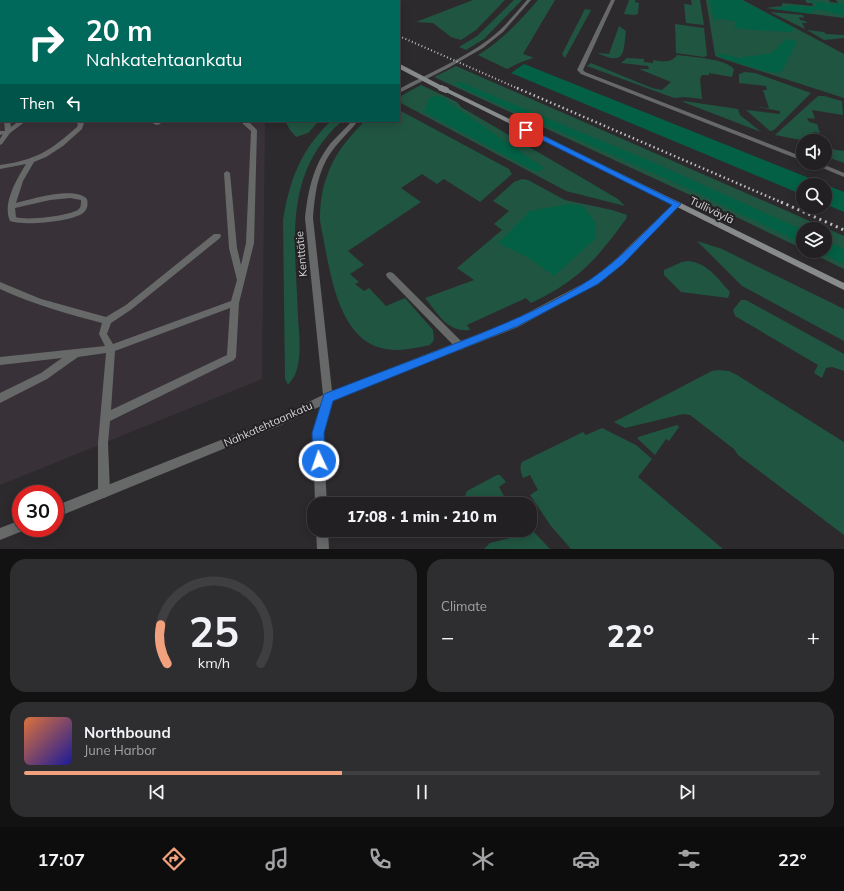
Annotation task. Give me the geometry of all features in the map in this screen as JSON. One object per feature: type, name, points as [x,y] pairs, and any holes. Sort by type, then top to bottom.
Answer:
[{"type":"main road","name":"Tulliväylä","points":[[400,67],[844,287]]},
{"type":"street","points":[[400,90],[473,52],[507,25],[529,0]]},
{"type":"street","points":[[613,0],[580,70],[583,73],[796,156]]},
{"type":"street","points":[[6,122],[8,132]]},
{"type":"street","points":[[0,143],[8,132],[22,122]]},
{"type":"street","points":[[0,167],[31,162],[47,156],[80,128],[80,123],[78,122]]},
{"type":"street","points":[[105,418],[231,357],[234,303],[250,243],[254,130],[245,122]]},
{"type":"street","name":"Kenttätie","points":[[328,397],[309,218],[311,196],[316,175],[323,160],[332,146],[354,122]]},
{"type":"street","points":[[0,133],[8,132]]},
{"type":"street","points":[[13,206],[45,199],[74,196],[84,199],[85,204],[82,210],[73,214],[29,221],[18,221],[13,219],[11,216],[13,206],[20,180],[31,162]]},
{"type":"street","points":[[832,170],[844,174]]},
{"type":"street","points":[[227,173],[233,248],[240,280]]},
{"type":"street","name":"Nahkatehtaankatu","points":[[64,508],[275,423],[328,397],[515,324],[595,281],[620,261],[677,204]]},
{"type":"street","points":[[104,492],[103,443],[111,349],[103,334],[107,321],[129,307],[217,236]]},
{"type":"street","points":[[390,275],[460,346]]},
{"type":"street","points":[[0,285],[58,308],[107,321]]},
{"type":"street","points":[[0,361],[111,349],[234,303]]},
{"type":"street","points":[[0,398],[44,376],[77,353]]},
{"type":"street","points":[[321,497],[318,433],[328,397]]},
{"type":"street","points":[[0,534],[12,529]]},
{"type":"street","points":[[322,537],[323,549]]},
{"type":"shaded area","points":[[0,122],[265,122],[262,379],[0,485]]},
{"type":"green space","points":[[473,0],[505,0],[476,30],[461,40],[451,37],[433,23],[416,22]]},
{"type":"green space","points":[[514,0],[522,0],[484,39],[466,50],[459,47],[477,36]]},
{"type":"green space","points":[[538,0],[555,0],[523,54],[533,58],[507,69],[478,55],[510,30]]},
{"type":"green space","points":[[629,0],[635,0],[635,2],[639,3],[638,14],[624,14]]},
{"type":"green space","points":[[691,0],[700,0],[704,25],[686,23],[684,4],[692,5]]},
{"type":"green space","points":[[706,0],[743,0],[844,54],[844,98],[717,57],[715,55]]},
{"type":"green space","points":[[709,0],[741,0],[795,28],[791,32],[734,28],[736,22],[722,19],[714,20]]},
{"type":"green space","points":[[805,0],[829,0],[830,2],[838,3],[836,0],[844,0],[844,18],[765,8],[782,6],[782,3],[813,6],[812,3],[807,3]]},
{"type":"green space","points":[[808,0],[831,4],[844,3],[844,16],[821,10],[812,11],[812,14],[774,9],[792,5],[813,7],[816,4]]},
{"type":"green space","points":[[585,9],[591,10],[565,58],[562,54]]},
{"type":"green space","points":[[770,12],[803,15],[804,18],[799,17],[800,20],[807,23],[802,23],[805,29]]},
{"type":"green space","points":[[675,24],[704,28],[707,55],[704,57],[676,53]]},
{"type":"green space","points":[[619,26],[626,31],[622,55],[614,58],[599,54],[598,53],[609,54]]},
{"type":"green space","points":[[807,30],[824,32],[826,34],[844,35],[844,38],[824,40]]},
{"type":"green space","points":[[786,39],[797,42],[781,73],[764,71],[722,58],[718,55],[718,53],[739,58],[772,53]]},
{"type":"green space","points":[[677,55],[723,62],[734,69],[732,77],[709,73],[709,75],[702,75],[700,79],[702,99],[684,97],[674,98],[587,66],[591,63],[652,88],[662,90],[671,82],[639,69],[649,69],[648,66],[621,63],[627,58],[644,59],[644,62],[653,63],[653,60],[670,61]]},
{"type":"green space","points":[[524,64],[809,178],[796,178],[796,192],[511,73]]},
{"type":"green space","points":[[456,66],[812,222],[796,222],[796,246],[434,77]]},
{"type":"green space","points":[[745,72],[755,73],[811,93],[774,130],[770,131],[746,110],[780,114],[780,111],[757,107],[769,108],[763,90],[767,90],[766,86],[739,83],[739,74]]},
{"type":"green space","points":[[455,82],[460,82],[648,160],[796,227],[796,241],[693,191],[458,86]]},
{"type":"green space","points":[[421,85],[457,102],[461,107],[618,199],[625,206],[566,191],[400,103],[400,96]]},
{"type":"green space","points":[[434,96],[443,97],[544,168],[539,171],[532,170],[424,112],[429,98]]},
{"type":"green space","points":[[818,96],[824,96],[842,101],[843,115],[812,110],[815,119],[807,118],[809,122],[817,124],[820,133],[813,132],[814,134],[796,134],[796,139],[775,135]]},
{"type":"green space","points":[[683,102],[738,109],[740,115],[761,132]]},
{"type":"green space","points":[[400,111],[509,169],[512,174],[480,202],[444,179],[437,184],[422,174],[401,188],[421,202],[348,251],[364,265],[350,274],[359,282],[355,284],[364,291],[369,288],[386,306],[405,298],[433,330],[434,340],[430,345],[404,350],[395,350],[371,344],[363,339],[354,330],[341,307],[336,294],[320,224],[320,207],[325,181],[330,168],[338,153],[353,133],[364,122],[400,122]]},
{"type":"green space","points":[[286,122],[318,122],[308,133],[296,137]]},
{"type":"green space","points":[[330,122],[341,122],[323,142],[309,164],[301,188],[296,212],[295,264],[300,352],[295,374],[288,385],[285,379],[283,220],[289,191],[298,166],[311,143]]},
{"type":"green space","points":[[832,149],[844,151],[844,163],[832,159]]},
{"type":"green space","points":[[522,179],[528,180],[565,200],[612,210],[627,215],[626,219],[595,258],[574,278],[531,303],[526,298],[467,325],[470,330],[455,328],[439,316],[425,298],[474,280],[457,268],[502,230],[494,224],[509,211],[493,201],[514,182]]},
{"type":"green space","points":[[832,187],[844,192],[844,212],[832,207]]},
{"type":"green space","points":[[568,204],[583,206],[596,223],[595,239],[554,276],[527,257],[498,243],[530,211]]},
{"type":"green space","points":[[832,231],[844,236],[844,269],[821,258],[832,258]]},
{"type":"green space","points":[[697,241],[722,249],[844,309],[844,341],[742,286]]},
{"type":"green space","points":[[832,243],[844,249],[844,264],[832,258]]},
{"type":"green space","points":[[688,261],[695,262],[712,272],[730,292],[728,298],[681,292],[664,275],[664,270]]},
{"type":"green space","points":[[741,300],[746,300],[844,354],[844,371],[832,367],[826,368],[822,378],[814,373],[818,365],[735,316],[733,310]]},
{"type":"green space","points":[[712,371],[729,371],[737,375],[844,442],[844,535],[738,455],[734,449],[690,415],[683,414],[625,428],[614,422]]},
{"type":"green space","points":[[677,425],[679,427],[669,441],[666,439],[655,455],[638,439],[638,437]]},
{"type":"green space","points":[[602,428],[636,445],[652,459],[638,477],[723,549],[571,549],[551,526],[537,505],[537,497],[531,497],[530,495],[538,490],[530,475],[523,478],[521,464],[522,462],[583,432],[586,435]]},
{"type":"green space","points":[[497,475],[500,475],[506,482],[499,487],[504,497],[465,497],[467,491]]},
{"type":"green space","points":[[537,535],[550,549],[484,549],[490,543],[514,537],[537,537]]},
{"type":"railway","points":[[400,36],[519,89]]},
{"type":"railway","points":[[517,88],[783,203]]},
{"type":"railway","points":[[781,202],[844,230]]},
{"type":"route","points":[[319,461],[318,433],[328,397],[515,324],[550,306],[595,281],[620,261],[677,204],[526,130]]}]
